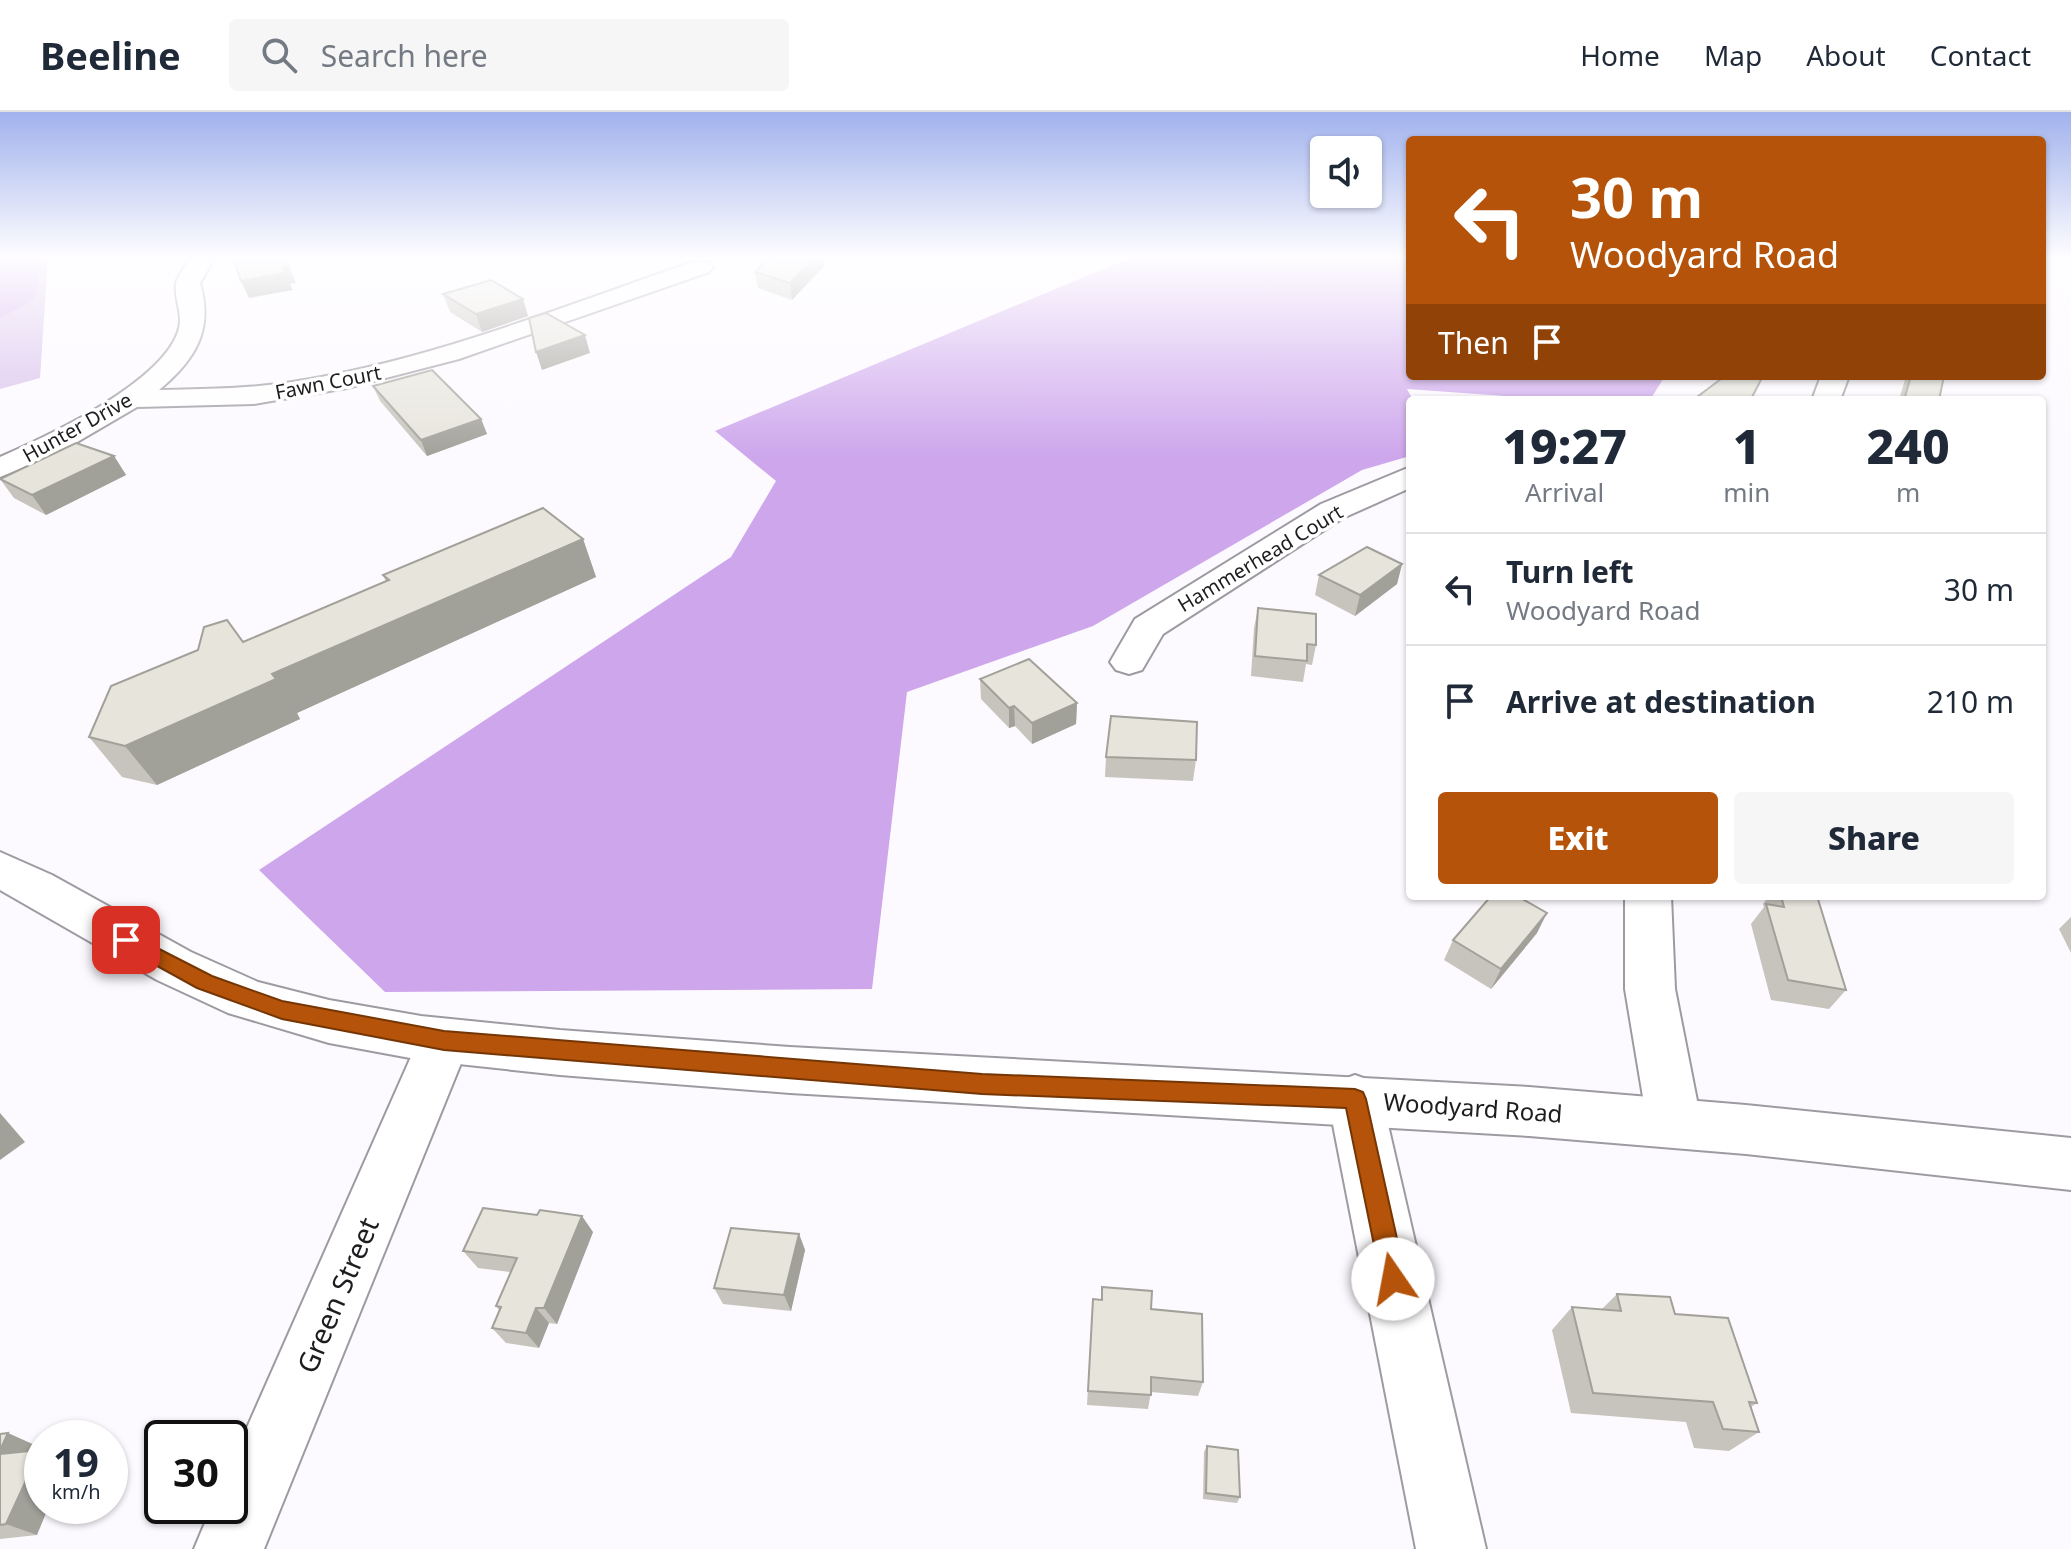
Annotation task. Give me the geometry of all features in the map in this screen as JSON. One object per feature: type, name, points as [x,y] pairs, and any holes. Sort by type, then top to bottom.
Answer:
[{"type":"street","name":"Hunter Drive","points":[[0,468],[132,398],[160,374],[191,335],[192,324]]},
{"type":"street","name":"Fawn Court","points":[[132,398],[193,399],[294,390],[408,367],[534,324]]},
{"type":"street","name":"Hammerhead Court","points":[[1129,662],[1148,627],[1332,511],[1406,478]]},
{"type":"street","name":"Woodyard Road","points":[[0,869],[204,982],[282,1010],[444,1041],[982,1084],[1355,1099],[1674,1121],[2071,1164]]},
{"type":"street","points":[[1648,900],[1650,989],[1674,1121]]},
{"type":"street","name":"Green Street","points":[[229,1549],[444,1041]]},
{"type":"street","points":[[1355,1099],[1451,1549]]},
{"type":"shaded area","points":[[0,324],[44,324],[40,378],[0,389]]},
{"type":"shaded area","points":[[971,324],[1406,324],[1406,380],[1662,380],[1652,396],[1506,396],[1407,389],[1411,396],[1406,396],[1406,457],[1362,470],[1093,626],[907,692],[872,989],[385,992],[259,870],[731,557],[776,481],[715,431]]},
{"type":"building","points":[[530,324],[566,324],[585,335],[536,352]]},
{"type":"building","points":[[432,370],[481,419],[421,440],[373,386]]},
{"type":"building","points":[[1720,380],[1761,380],[1753,396],[1698,396]]},
{"type":"building","points":[[1910,380],[1943,380],[1940,396],[1905,396]]},
{"type":"building","points":[[76,443],[114,456],[32,495],[0,479]]},
{"type":"building","points":[[543,508],[583,539],[272,674],[276,679],[125,746],[89,737],[111,686],[198,650],[204,627],[227,620],[243,642],[389,580],[383,575]]},
{"type":"building","points":[[1367,547],[1402,564],[1360,595],[1319,575]]},
{"type":"building","points":[[1258,608],[1316,614],[1316,645],[1307,644],[1307,661],[1255,656]]},
{"type":"building","points":[[1029,659],[1077,703],[1032,723],[1014,706],[1009,708],[980,679]]},
{"type":"building","points":[[1111,716],[1197,722],[1196,760],[1106,757]]},
{"type":"building","points":[[1488,900],[1524,900],[1547,913],[1501,969],[1453,940]]},
{"type":"building","points":[[1782,900],[1818,900],[1846,990],[1788,980],[1766,904],[1784,907]]},
{"type":"building","points":[[483,1208],[537,1215],[540,1210],[582,1216],[544,1308],[536,1308],[526,1333],[492,1328],[501,1307],[496,1306],[517,1258],[463,1251]]},
{"type":"building","points":[[731,1228],[799,1234],[784,1295],[714,1288]]},
{"type":"building","points":[[1102,1287],[1152,1291],[1151,1309],[1202,1314],[1203,1382],[1151,1377],[1151,1395],[1088,1391],[1093,1299],[1102,1300]]},
{"type":"building","points":[[1617,1294],[1670,1297],[1675,1314],[1728,1318],[1757,1403],[1749,1402],[1759,1432],[1723,1429],[1713,1402],[1593,1393],[1572,1307],[1621,1311]]},
{"type":"building","points":[[8,1433],[0,1450],[0,1434]]},
{"type":"building","points":[[1207,1446],[1238,1450],[1240,1497],[1206,1493]]},
{"type":"building","points":[[24,1452],[24,1485],[6,1524],[0,1525],[0,1454]]},
{"type":"route","points":[[126,940],[204,982],[282,1010],[444,1041],[982,1084],[1355,1099],[1393,1279]]}]
